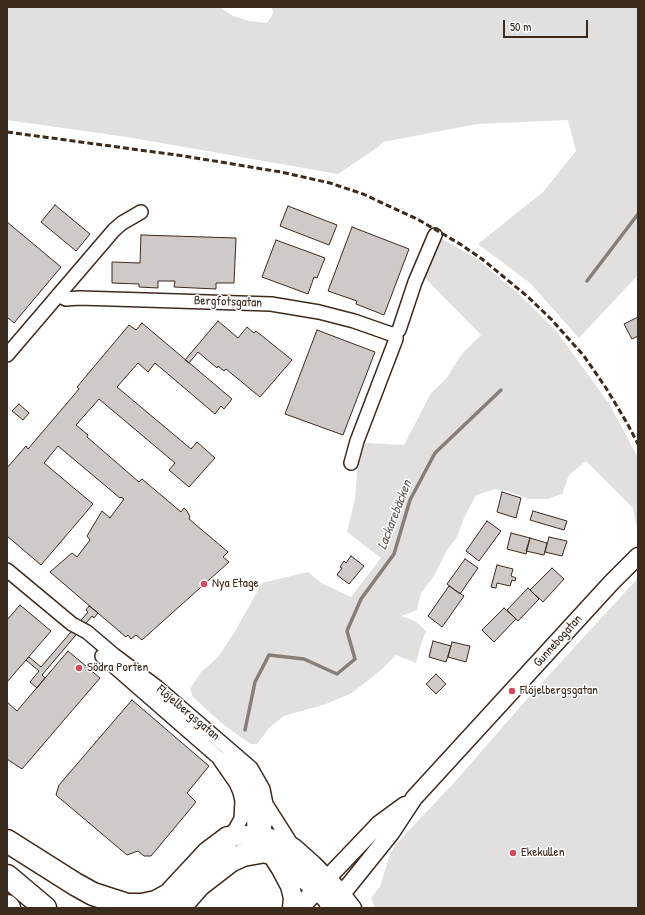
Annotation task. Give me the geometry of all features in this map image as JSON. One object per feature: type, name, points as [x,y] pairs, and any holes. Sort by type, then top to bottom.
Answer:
[{"type":"highway","points":[[7,841],[93,894],[127,904],[142,905],[156,902],[169,895],[208,853],[228,838]]},
{"type":"highway","points":[[179,908],[199,885],[230,861],[262,845]]},
{"type":"highway","points":[[7,876],[45,908]]},
{"type":"main road","name":"Flöjelbergsgatan","points":[[228,838],[243,835],[262,845],[285,862],[322,884]]},
{"type":"main road","name":"Flöjelbergsgatan","points":[[262,845],[276,840],[294,848],[338,905]]},
{"type":"main road","points":[[262,845],[281,869],[290,886],[293,898],[292,908]]},
{"type":"main road","name":"Gunnebogatan","points":[[299,908],[322,884]]},
{"type":"street","points":[[7,355],[114,230],[122,223],[141,212]]},
{"type":"street","points":[[351,463],[357,441],[396,339],[396,333],[399,330],[415,282],[435,235]]},
{"type":"street","name":"Bergfotsgatan","points":[[58,296],[66,300],[79,298],[137,299],[271,304],[319,312],[354,321],[391,334],[396,333]]},
{"type":"street","name":"Gunnebogatan","points":[[338,905],[391,833],[414,798],[611,583],[638,556]]},
{"type":"street","name":"Flöjelbergsgatan","points":[[7,570],[72,624],[87,632],[114,655],[158,687],[245,762],[258,778],[263,789],[266,804],[266,820],[262,845]]},
{"type":"street","name":"Flöjelbergsgatan","points":[[72,624],[90,646],[219,758],[237,768],[249,781],[253,794],[262,845]]},
{"type":"street","name":"Flöjelbergsgatan","points":[[219,758],[236,783],[242,801],[241,819],[228,838]]},
{"type":"street","name":"Gunnebogatan","points":[[322,884],[380,824],[414,798]]},
{"type":"street","name":"Flöjelbergsgatan","points":[[266,804],[294,848]]},
{"type":"shaded area","points":[[7,7],[220,7],[233,16],[249,21],[267,23],[273,14],[272,7],[638,7],[638,275],[579,338],[530,283],[478,244],[543,192],[576,151],[568,120],[477,124],[383,142],[338,174],[127,137],[7,120]]},
{"type":"shaded area","points":[[442,239],[476,258],[520,295],[557,332],[610,405],[638,458],[638,526],[636,524],[633,508],[586,461],[569,475],[562,494],[548,499],[528,499],[511,492],[495,489],[476,495],[464,518],[457,537],[447,550],[434,576],[421,593],[417,610],[401,616],[415,621],[426,631],[416,663],[396,655],[381,670],[352,693],[326,704],[284,716],[270,727],[257,744],[250,744],[220,722],[193,697],[190,689],[201,672],[218,657],[234,633],[262,583],[308,572],[321,583],[351,597],[381,558],[347,532],[355,499],[357,472],[365,443],[404,445],[431,393],[446,379],[461,355],[481,335],[425,278]]},
{"type":"shaded area","points":[[638,578],[638,908],[375,908],[371,898],[380,887],[388,860],[395,845],[453,784],[527,699]]},
{"type":"building","points":[[55,205],[90,234],[76,251],[41,222]]},
{"type":"building","points":[[288,206],[337,225],[329,245],[280,226]]},
{"type":"building","points":[[7,222],[61,267],[14,323],[7,317]]},
{"type":"building","points":[[352,227],[409,249],[384,315],[356,304],[357,301],[328,291]]},
{"type":"building","points":[[141,235],[236,238],[234,283],[216,283],[216,289],[174,287],[175,281],[158,281],[158,288],[139,287],[139,284],[112,283],[112,262],[140,263]]},
{"type":"building","points":[[276,240],[325,258],[317,278],[314,277],[308,294],[262,277]]},
{"type":"building","points":[[638,317],[638,336],[632,339],[624,324]]},
{"type":"building","points":[[218,321],[238,338],[247,327],[254,333],[256,331],[292,360],[260,397],[226,369],[224,371],[218,366],[217,368],[198,352],[189,363],[185,360]]},
{"type":"building","points":[[142,323],[232,399],[224,409],[221,406],[215,414],[155,363],[148,372],[138,363],[117,387],[191,449],[197,442],[215,458],[189,487],[169,470],[175,463],[99,399],[76,425],[88,435],[87,437],[139,482],[142,479],[181,512],[184,508],[190,517],[189,519],[228,552],[223,557],[229,562],[142,640],[136,635],[131,639],[128,635],[126,637],[50,572],[72,553],[77,557],[90,540],[87,536],[102,511],[110,518],[124,499],[121,497],[120,498],[58,446],[44,463],[93,504],[41,565],[7,536],[7,468],[26,446],[28,449],[79,389],[77,387],[129,325],[136,330]]},
{"type":"building","points":[[317,330],[375,352],[343,435],[285,414]]},
{"type":"building","points":[[19,404],[29,413],[23,420],[12,411]]},
{"type":"building","points":[[502,492],[521,498],[516,518],[497,512]]},
{"type":"building","points":[[533,511],[567,521],[564,530],[530,520]]},
{"type":"building","points":[[487,521],[501,531],[479,561],[466,551]]},
{"type":"building","points":[[511,533],[530,538],[526,554],[507,549]]},
{"type":"building","points":[[549,537],[567,541],[562,556],[545,552]]},
{"type":"building","points":[[530,538],[547,543],[544,555],[526,551]]},
{"type":"building","points":[[351,556],[364,566],[349,584],[337,575],[342,568],[340,567],[344,561],[346,563]]},
{"type":"building","points":[[465,559],[478,568],[460,594],[447,584]]},
{"type":"building","points":[[497,565],[513,569],[511,576],[516,578],[515,581],[512,580],[510,586],[497,583],[496,588],[491,587]]},
{"type":"building","points":[[552,568],[564,579],[543,602],[530,590]]},
{"type":"building","points":[[449,586],[464,596],[442,627],[428,616]]},
{"type":"building","points":[[528,588],[539,599],[518,621],[507,610]]},
{"type":"building","points":[[20,605],[51,631],[7,682],[7,620]]},
{"type":"building","points":[[89,606],[98,613],[94,618],[92,616],[42,675],[45,678],[37,688],[30,682],[39,671],[26,660],[29,657],[41,667],[88,612],[86,610]]},
{"type":"building","points":[[504,608],[516,619],[494,642],[482,630]]},
{"type":"building","points":[[433,641],[451,646],[446,662],[429,657]]},
{"type":"building","points":[[452,642],[470,646],[466,662],[448,657]]},
{"type":"building","points":[[68,651],[100,678],[22,769],[7,759],[7,702],[17,711]]},
{"type":"building","points":[[436,674],[446,684],[436,694],[426,684]]},
{"type":"building","points":[[132,700],[209,766],[187,793],[196,802],[151,856],[144,856],[138,851],[127,855],[56,795],[59,785]]},
{"type":"waterway","name":"Lackarebäcken","points":[[587,281],[638,214]]},
{"type":"waterway","name":"Lackarebäcken","points":[[245,730],[255,682],[269,655],[304,659],[337,674],[355,659],[347,631],[361,599],[394,554],[410,500],[435,453],[501,390]]},
{"type":"railway","points":[[7,132],[184,156],[281,172],[330,183],[363,194],[419,220],[482,259],[527,296],[551,319],[584,356],[606,388],[638,444]]},
{"type":"place","name":"Nya Etage","points":[[204,584]]},
{"type":"place","name":"Södra Porten","points":[[79,668]]},
{"type":"place","name":"Flöjelbergsgatan","points":[[512,691]]},
{"type":"place","name":"Ekekullen","points":[[513,853]]}]
